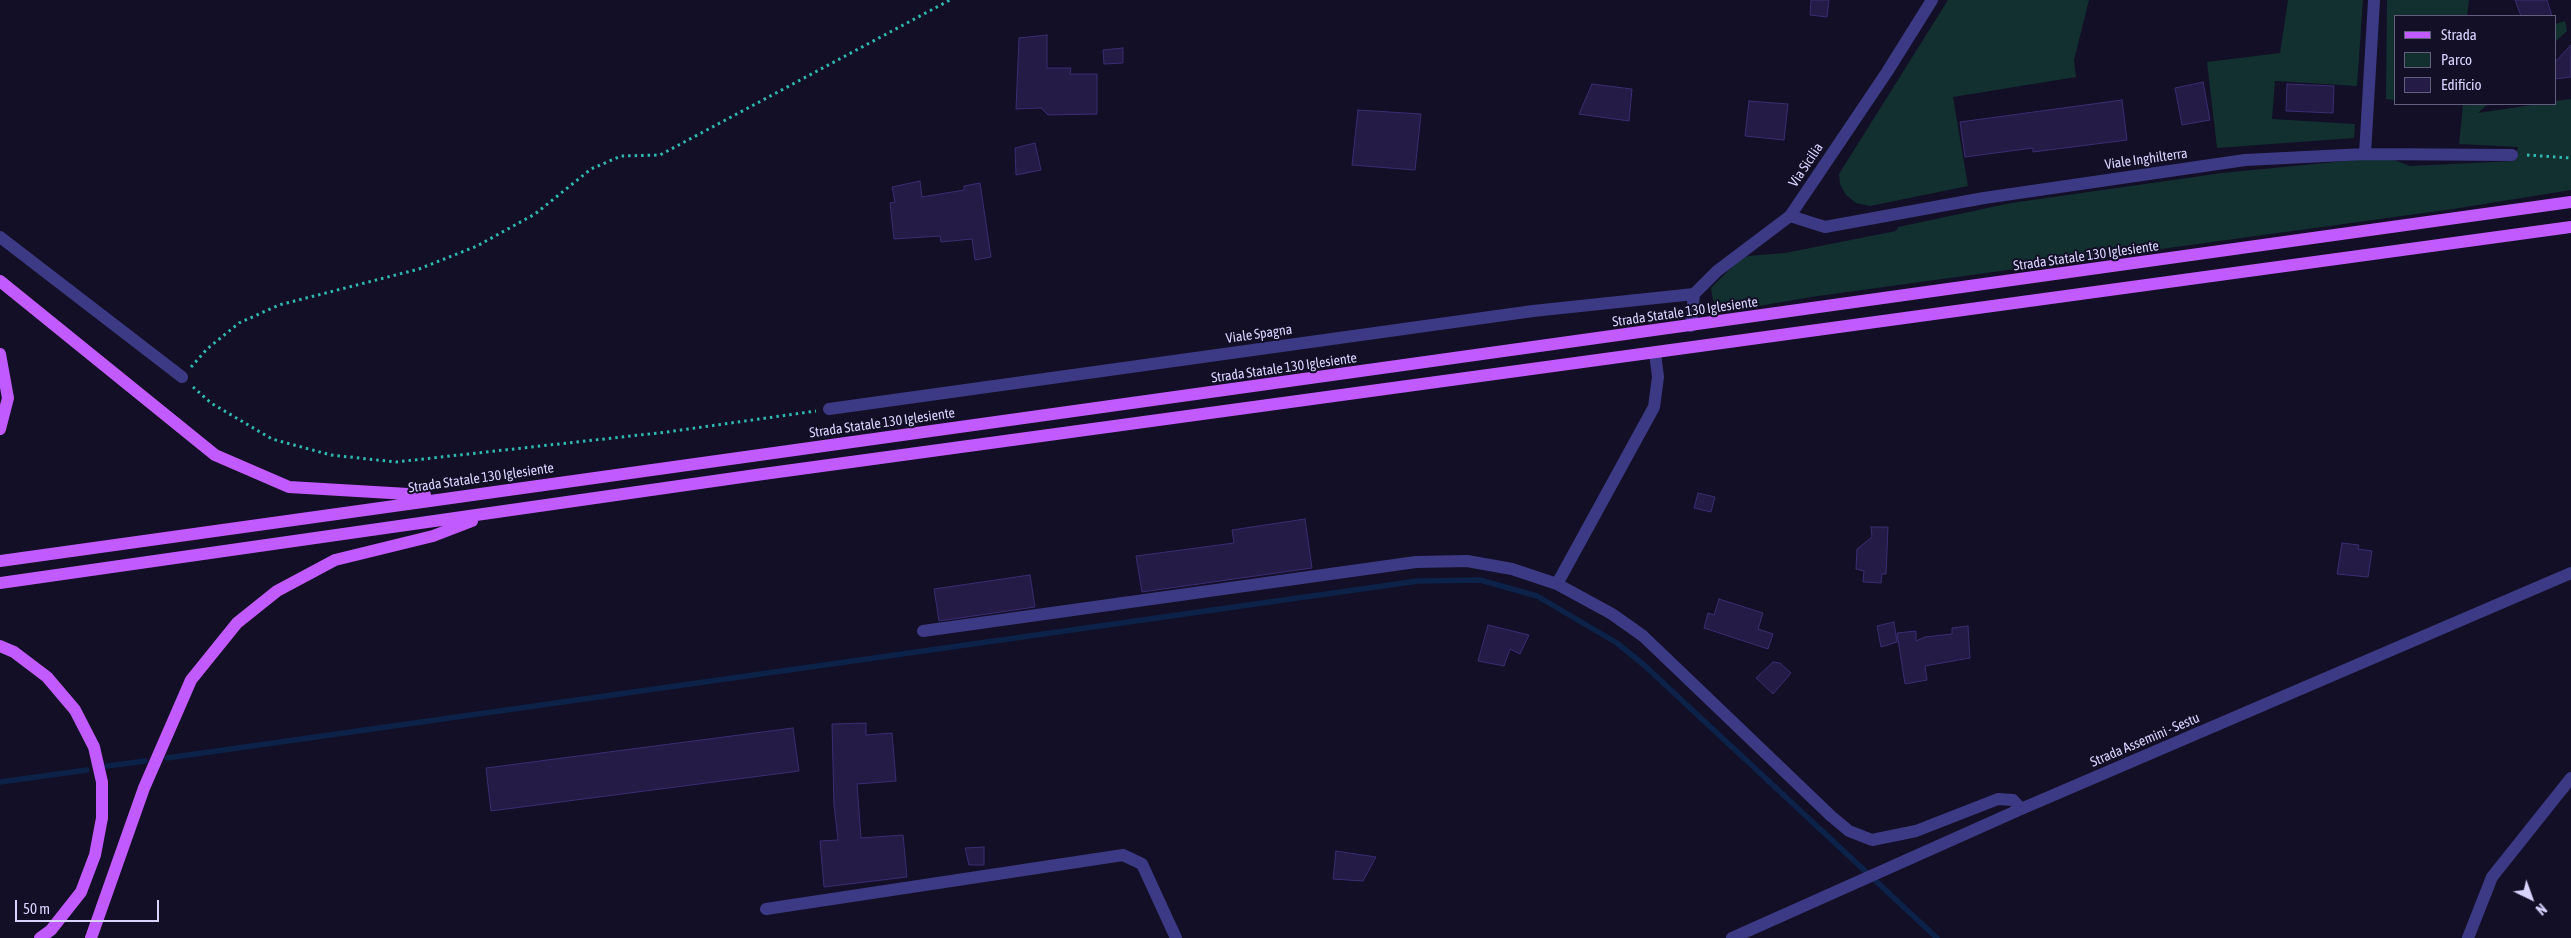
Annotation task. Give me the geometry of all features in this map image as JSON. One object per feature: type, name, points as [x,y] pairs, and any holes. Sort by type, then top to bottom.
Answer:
[{"type":"main road","name":"Strada Statale 130 Iglesiente","points":[[0,561],[2571,202]]},
{"type":"main road","points":[[0,583],[2571,227]]},
{"type":"main road","points":[[0,281],[215,455],[289,487],[452,497]]},
{"type":"main road","points":[[0,354],[8,398],[0,429]]},
{"type":"main road","points":[[91,938],[144,788],[191,680],[237,623],[277,591],[335,560],[433,536],[496,513]]},
{"type":"main road","points":[[0,646],[14,652],[47,677],[75,710],[94,746],[102,782],[102,818],[92,864],[81,892],[51,930],[40,938]]},
{"type":"street","name":"Via Sicilia","points":[[1694,294],[1717,271],[1790,216],[1887,72],[1932,0]]},
{"type":"street","points":[[2366,154],[2374,0]]},
{"type":"street","name":"Viale Inghilterra","points":[[1790,216],[1825,227],[1984,198],[2245,160],[2366,154],[2512,155]]},
{"type":"street","points":[[0,237],[182,377]]},
{"type":"street","points":[[1691,326],[1694,294]]},
{"type":"street","name":"Viale Spagna","points":[[828,409],[1533,311],[1694,294]]},
{"type":"street","points":[[1557,584],[1654,407],[1658,377],[1655,353]]},
{"type":"street","points":[[923,631],[1416,562],[1467,561],[1512,569],[1557,584],[1612,614],[1643,636],[1849,831],[1872,840],[1916,831],[1998,799],[2013,800],[2021,809]]},
{"type":"street","name":"Strada Assemini - Sestu","points":[[1732,938],[1889,866],[2571,573]]},
{"type":"street","points":[[2468,938],[2492,877],[2571,778]]},
{"type":"street","points":[[766,909],[1123,855],[1142,864],[1176,938]]},
{"type":"path","points":[[828,409],[667,432],[396,462],[331,454],[272,439],[211,403],[182,377],[207,349],[239,323],[279,306],[419,269],[477,246],[534,214],[591,169],[621,156],[660,154],[950,0]]},
{"type":"path","points":[[2512,155],[2571,158]]},
{"type":"green space","points":[[1948,0],[2089,0],[2074,60],[2076,77],[1953,97],[1968,186],[1870,206],[1856,203],[1846,195],[1840,184],[1839,174]]},
{"type":"green space","points":[[2288,0],[2363,0],[2357,86],[2275,81],[2272,119],[2355,124],[2354,138],[2217,148],[2207,62],[2280,53]]},
{"type":"green space","points":[[2387,0],[2469,0],[2467,15],[2394,15],[2394,100],[2386,99]]},
{"type":"green space","points":[[2565,21],[2567,31],[2556,41],[2556,24]]},
{"type":"green space","points":[[2571,99],[2571,190],[2453,209],[1811,297],[1725,312],[1716,306],[1713,300],[1711,288],[1738,261],[1748,256],[1785,253],[1896,231],[1898,227],[2011,203],[2222,173],[2366,159],[2394,160],[2410,166],[2514,161],[2518,147],[2459,144],[2463,105],[2487,105],[2478,113],[2532,105],[2556,105],[2556,101]]},
{"type":"building","points":[[1811,0],[1829,0],[1827,17],[1810,15]]},
{"type":"building","points":[[2515,0],[2547,0],[2552,15],[2521,15]]},
{"type":"building","points":[[1047,35],[1047,68],[1071,68],[1070,74],[1097,74],[1097,114],[1048,115],[1041,108],[1016,109],[1019,38]]},
{"type":"building","points":[[2571,45],[2571,77],[2556,79],[2556,61]]},
{"type":"building","points":[[1123,48],[1123,63],[1104,64],[1103,50]]},
{"type":"building","points":[[2203,82],[2210,120],[2182,125],[2175,88]]},
{"type":"building","points":[[1592,84],[1632,89],[1629,121],[1579,114]]},
{"type":"building","points":[[2287,84],[2334,86],[2333,113],[2286,111]]},
{"type":"building","points":[[2122,100],[2127,140],[2033,152],[2033,148],[1965,157],[1960,122]]},
{"type":"building","points":[[1749,101],[1788,104],[1784,140],[1745,136]]},
{"type":"building","points":[[1358,110],[1421,114],[1415,170],[1352,165]]},
{"type":"building","points":[[1035,143],[1041,170],[1016,175],[1015,148]]},
{"type":"building","points":[[920,181],[922,197],[964,190],[964,186],[980,183],[991,257],[975,260],[972,239],[941,242],[940,236],[894,239],[890,203],[895,202],[892,187]]},
{"type":"building","points":[[1698,493],[1715,497],[1711,512],[1694,508]]},
{"type":"building","points":[[1305,519],[1312,568],[1142,592],[1136,556],[1234,543],[1232,530]]},
{"type":"building","points":[[1871,527],[1888,527],[1886,574],[1882,574],[1881,583],[1863,582],[1864,571],[1856,569],[1857,549],[1872,537]]},
{"type":"building","points":[[2342,543],[2359,545],[2358,549],[2372,551],[2368,577],[2337,574]]},
{"type":"building","points":[[1030,575],[1035,607],[939,621],[934,589]]},
{"type":"building","points":[[1719,599],[1763,613],[1758,629],[1773,634],[1768,649],[1704,628],[1708,613],[1714,615]]},
{"type":"building","points":[[1894,622],[1897,642],[1881,647],[1877,626]]},
{"type":"building","points":[[1488,625],[1529,635],[1520,654],[1510,649],[1504,666],[1478,661]]},
{"type":"building","points":[[1968,626],[1970,658],[1925,666],[1927,680],[1905,684],[1897,633],[1916,631],[1916,641],[1925,637],[1952,634],[1952,628]]},
{"type":"building","points":[[1773,662],[1780,663],[1791,673],[1773,694],[1756,678]]},
{"type":"building","points":[[866,723],[866,735],[892,733],[896,781],[857,784],[861,838],[903,835],[907,877],[824,887],[820,841],[838,840],[834,805],[832,724]]},
{"type":"building","points":[[793,728],[799,771],[491,811],[486,768]]},
{"type":"building","points":[[984,847],[984,865],[969,865],[965,848]]},
{"type":"building","points":[[1336,851],[1376,857],[1363,881],[1333,879]]},
{"type":"waterway","points":[[167,758],[1418,581],[1480,580],[1537,596],[1617,643],[1644,665],[1937,938]]},
{"type":"waterway","points":[[107,766],[145,761]]},
{"type":"waterway","points":[[0,782],[87,770]]}]
